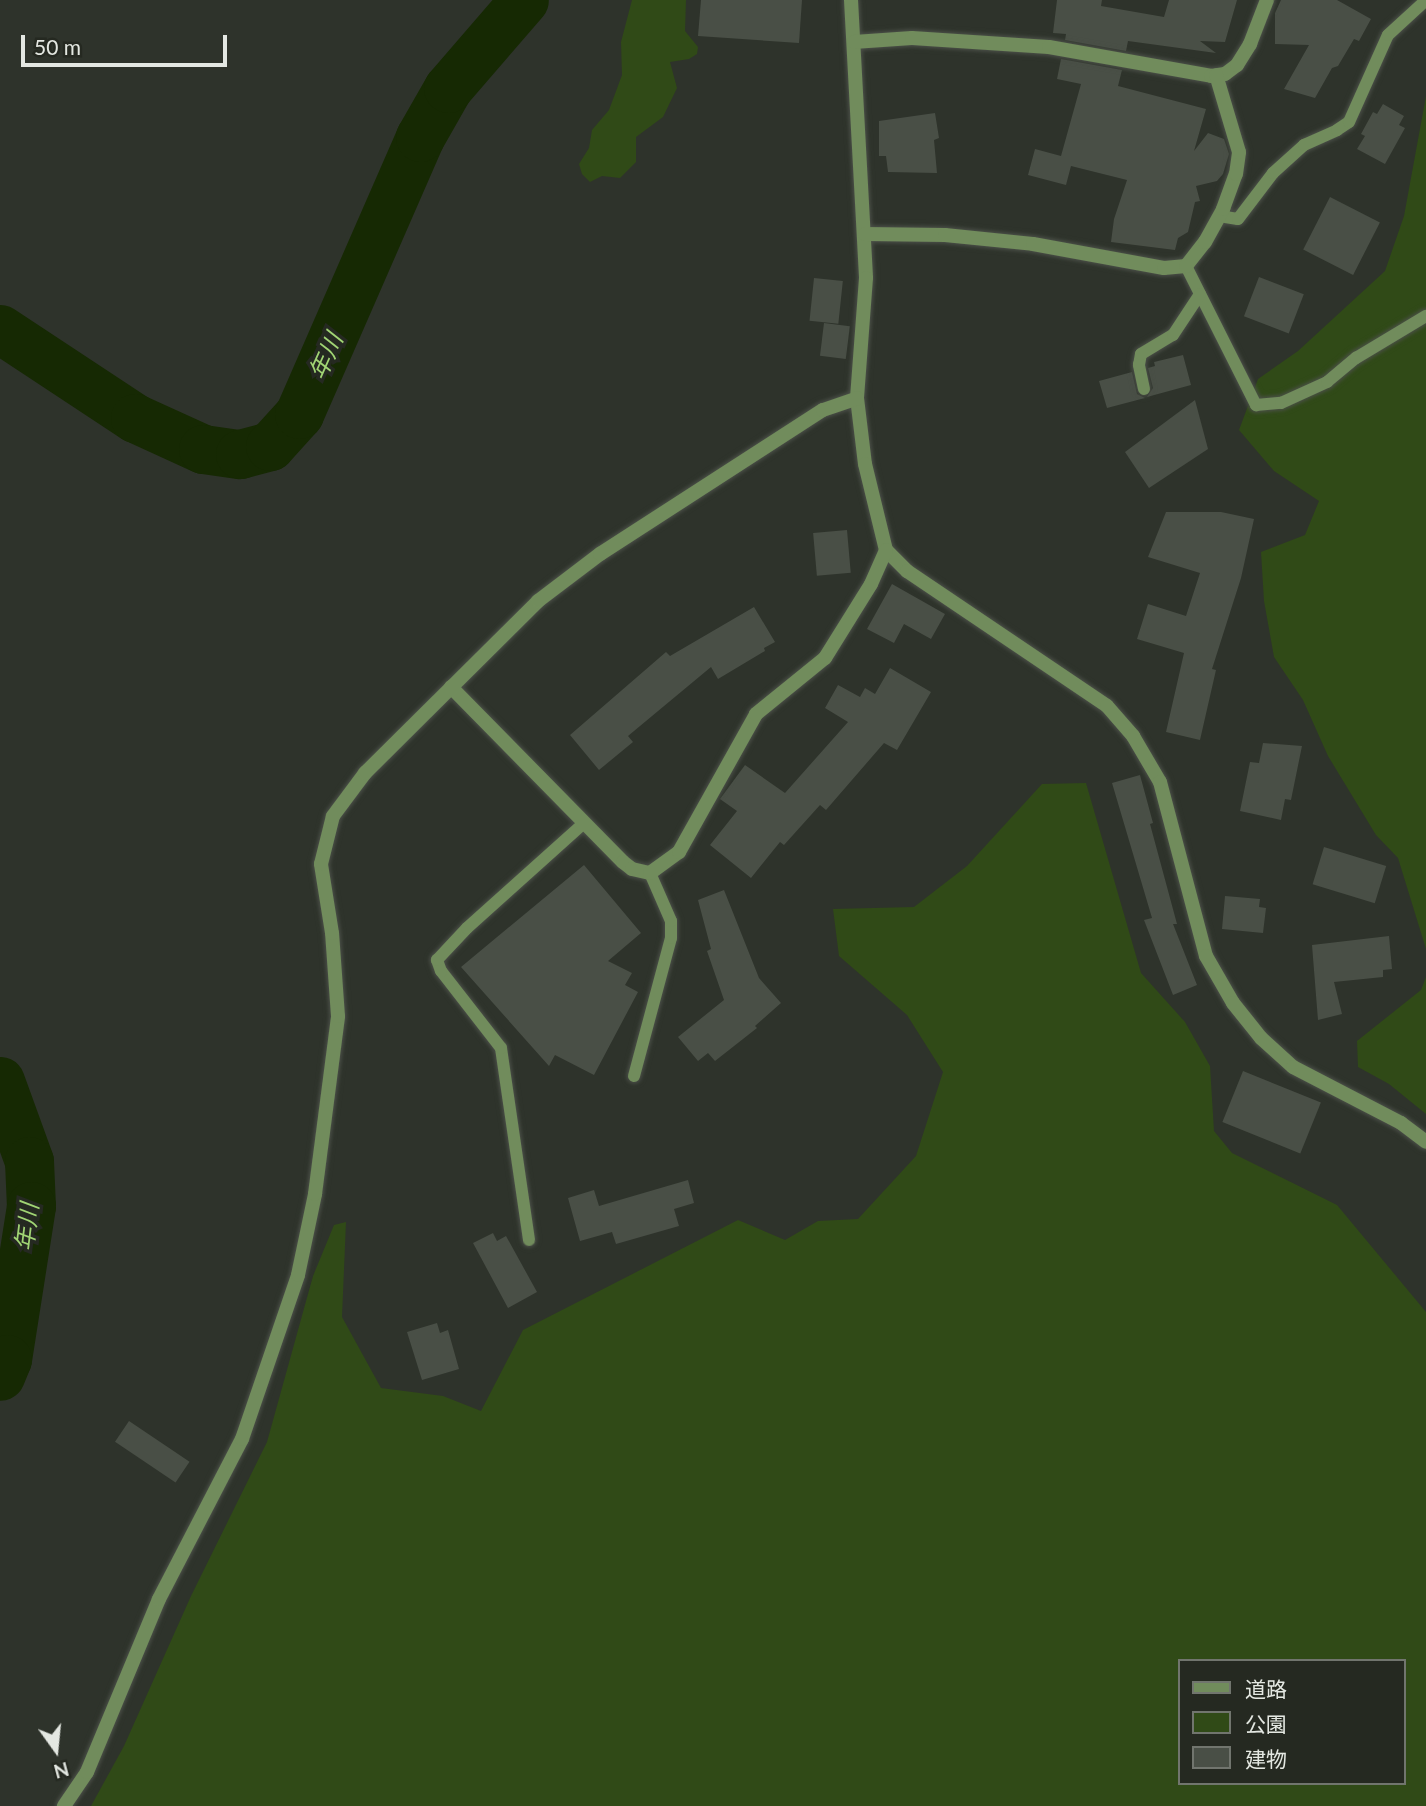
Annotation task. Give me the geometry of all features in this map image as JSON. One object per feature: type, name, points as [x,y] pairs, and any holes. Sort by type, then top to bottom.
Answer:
[{"type":"street","points":[[851,0],[866,278],[857,398],[865,464],[886,550],[907,571],[1107,706],[1133,736],[1160,782],[1206,956],[1233,1003],[1261,1038],[1293,1067],[1401,1123],[1426,1142]]},
{"type":"street","points":[[854,42],[912,38],[1049,47],[1216,75],[1225,74],[1237,65],[1250,44],[1267,0]]},
{"type":"street","points":[[864,234],[945,235],[1033,244],[1164,268],[1186,266],[1195,259],[1219,216],[1236,174],[1239,152],[1216,75]]},
{"type":"street","points":[[64,1806],[87,1772],[159,1599],[242,1439],[298,1275],[315,1194],[338,1016],[332,933],[321,864],[333,816],[365,773],[538,601],[600,554],[823,410],[857,398]]},
{"type":"street","points":[[451,687],[632,869],[650,873],[679,852],[756,714],[825,658],[871,584],[886,550]]},
{"type":"lane","points":[[1219,216],[1238,219],[1273,173],[1304,145],[1337,131],[1349,122],[1388,35],[1426,0]]},
{"type":"lane","points":[[1186,266],[1256,405],[1281,404],[1327,382],[1356,358],[1426,316]]},
{"type":"lane","points":[[1144,389],[1139,365],[1142,354],[1173,335],[1200,294]]},
{"type":"lane","points":[[528,1240],[501,1048],[441,971],[437,960],[467,928],[584,823]]},
{"type":"lane","points":[[634,1076],[671,938],[671,921],[650,873]]},
{"type":"green space","points":[[632,0],[686,0],[685,31],[698,47],[697,54],[689,59],[670,62],[677,88],[663,117],[636,137],[636,162],[620,178],[602,176],[590,182],[582,174],[579,164],[589,148],[592,130],[609,110],[622,75],[621,42]]},
{"type":"green space","points":[[1426,96],[1426,949],[1398,858],[1376,835],[1328,756],[1303,700],[1274,657],[1264,601],[1261,552],[1305,535],[1319,501],[1274,471],[1239,430],[1258,379],[1298,351],[1385,271],[1404,216]]},
{"type":"green space","points":[[1086,783],[1141,973],[1185,1022],[1210,1066],[1214,1131],[1232,1153],[1337,1205],[1426,1312],[1426,1806],[91,1806],[124,1746],[191,1596],[267,1442],[313,1276],[334,1225],[346,1222],[342,1317],[381,1388],[443,1396],[481,1411],[523,1330],[738,1220],[785,1240],[818,1221],[858,1219],[916,1156],[943,1072],[907,1015],[839,956],[833,909],[914,907],[967,866],[1042,784]]},
{"type":"green space","points":[[1426,977],[1426,1114],[1389,1084],[1358,1067],[1357,1041],[1421,990]]},
{"type":"building","points":[[701,0],[802,0],[799,43],[698,36]]},
{"type":"building","points":[[1057,0],[1102,0],[1101,6],[1164,17],[1169,0],[1237,0],[1225,42],[1200,41],[1216,53],[1128,41],[1126,51],[1065,40],[1066,34],[1053,33]]},
{"type":"building","points":[[1281,0],[1337,0],[1371,19],[1359,41],[1354,39],[1338,66],[1332,68],[1315,98],[1284,89],[1309,45],[1275,44],[1275,13]]},
{"type":"building","points":[[1061,59],[1122,70],[1118,86],[1206,109],[1194,151],[1208,133],[1224,139],[1229,154],[1223,174],[1217,181],[1196,186],[1200,201],[1195,202],[1188,232],[1178,238],[1175,250],[1111,242],[1114,219],[1127,180],[1071,166],[1066,185],[1028,175],[1035,149],[1061,156],[1081,84],[1057,79]]},
{"type":"building","points":[[1383,104],[1404,116],[1399,125],[1405,128],[1385,164],[1357,149],[1365,136],[1361,134],[1373,112],[1377,114]]},
{"type":"building","points":[[935,113],[939,138],[934,140],[937,173],[888,172],[886,156],[879,156],[879,121]]},
{"type":"building","points":[[1330,197],[1380,222],[1353,275],[1303,250]]},
{"type":"building","points":[[1259,277],[1304,294],[1289,333],[1244,316]]},
{"type":"building","points":[[814,278],[843,281],[838,324],[810,321]]},
{"type":"building","points":[[824,323],[850,326],[846,359],[820,356]]},
{"type":"building","points":[[1183,355],[1191,385],[1147,397],[1153,388],[1148,368],[1155,366],[1154,362]]},
{"type":"building","points":[[1132,372],[1137,394],[1145,398],[1107,408],[1099,381]]},
{"type":"building","points":[[1195,400],[1208,449],[1149,488],[1125,452]]},
{"type":"building","points":[[1166,512],[1221,512],[1254,519],[1241,578],[1212,669],[1216,670],[1200,740],[1166,732],[1184,653],[1137,639],[1148,604],[1186,616],[1200,573],[1148,557]]},
{"type":"building","points":[[847,530],[851,573],[817,576],[813,533]]},
{"type":"building","points":[[892,584],[945,614],[931,639],[904,624],[894,643],[867,629]]},
{"type":"building","points":[[754,607],[775,642],[764,648],[765,651],[718,679],[711,667],[628,736],[633,742],[599,770],[570,735],[666,652],[670,656]]},
{"type":"building","points":[[890,668],[931,692],[897,750],[884,743],[826,810],[820,805],[784,845],[780,842],[751,878],[710,845],[737,811],[720,799],[745,765],[785,793],[848,722],[825,708],[838,685],[860,697],[865,688],[875,694]]},
{"type":"building","points":[[1263,743],[1302,746],[1291,800],[1285,799],[1281,820],[1240,811],[1250,762],[1259,763]]},
{"type":"building","points":[[1140,775],[1153,823],[1150,824],[1177,924],[1173,924],[1197,985],[1173,995],[1144,920],[1152,918],[1112,783]]},
{"type":"building","points":[[1324,847],[1386,866],[1375,903],[1313,884]]},
{"type":"building","points":[[584,865],[641,933],[608,961],[632,973],[625,985],[638,992],[594,1075],[555,1055],[549,1066],[461,967]]},
{"type":"building","points":[[724,890],[759,978],[781,1003],[755,1026],[757,1028],[715,1061],[708,1053],[698,1061],[678,1037],[724,1000],[707,951],[711,949],[698,900]]},
{"type":"building","points":[[1225,896],[1260,899],[1259,907],[1266,908],[1263,933],[1222,929]]},
{"type":"building","points":[[1389,936],[1392,969],[1383,970],[1383,977],[1334,982],[1342,1014],[1318,1020],[1312,945]]},
{"type":"building","points":[[1243,1071],[1321,1102],[1300,1153],[1222,1122]]},
{"type":"building","points":[[688,1180],[694,1203],[674,1209],[679,1226],[616,1244],[612,1232],[580,1241],[568,1198],[594,1190],[599,1206]]},
{"type":"building","points":[[493,1233],[497,1241],[506,1236],[537,1292],[508,1308],[473,1243]]},
{"type":"building","points":[[437,1323],[440,1333],[448,1330],[459,1369],[422,1380],[407,1332]]},
{"type":"building","points":[[129,1421],[190,1462],[176,1483],[115,1442]]},
{"type":"waterway","name":"年川","points":[[0,329],[135,418],[203,449],[240,454],[270,446],[299,414],[420,137],[448,88],[524,0]]},
{"type":"waterway","name":"年川","points":[[0,1081],[29,1161],[31,1206],[7,1359],[0,1376]]}]
